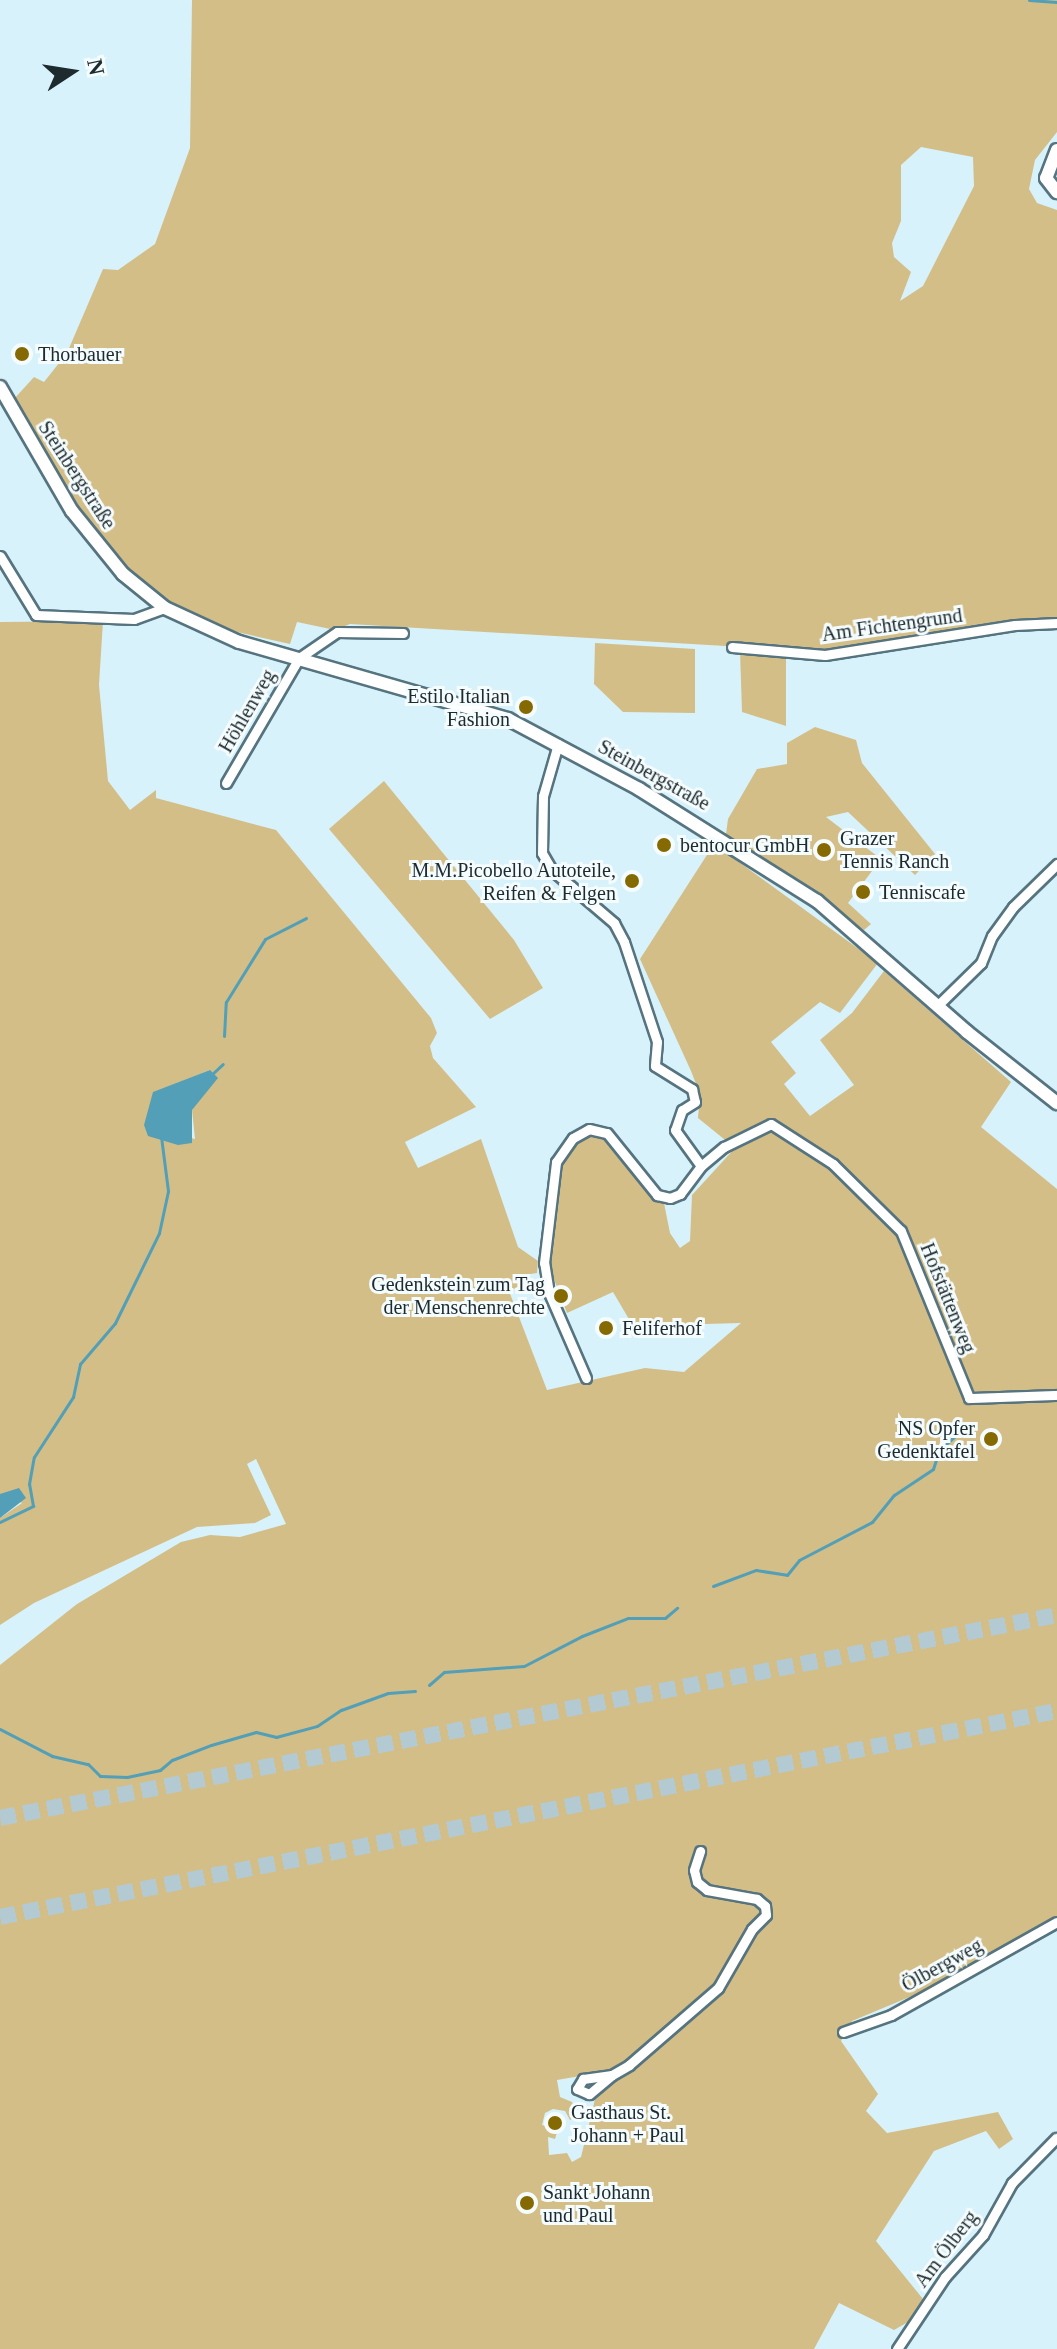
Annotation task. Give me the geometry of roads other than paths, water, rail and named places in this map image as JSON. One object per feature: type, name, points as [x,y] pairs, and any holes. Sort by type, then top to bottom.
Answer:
[{"type":"main road","points":[[1057,150],[1047,165],[1046,178],[1057,192]]},
{"type":"main road","name":"Steinbergstraße","points":[[0,387],[72,511],[123,574],[165,608],[239,642],[444,697],[508,719],[558,744],[704,826],[817,901],[1057,1103]]},
{"type":"street","points":[[0,556],[36,615],[134,619],[165,608]]},
{"type":"street","name":"Am Fichtengrund","points":[[732,647],[825,655],[1015,625],[1057,623]]},
{"type":"street","points":[[299,658],[337,632],[403,633]]},
{"type":"street","name":"Höhlenweg","points":[[226,783],[299,658]]},
{"type":"street","points":[[558,744],[543,796],[542,853],[552,870],[614,923],[624,942],[657,1042],[655,1066],[692,1089],[695,1102],[682,1110],[675,1130],[701,1166]]},
{"type":"street","points":[[938,1005],[981,963],[992,936],[1013,907],[1057,864]]},
{"type":"street","name":"Hofstättenweg","points":[[586,1378],[549,1293],[544,1263],[556,1162],[573,1138],[589,1129],[607,1133],[657,1195],[680,1194],[701,1166],[724,1147],[771,1124],[803,1142],[857,1185],[901,1231],[969,1398],[1057,1395]]},
{"type":"street","points":[[612,2075],[718,1988],[752,1929],[766,1915],[765,1906],[757,1899],[707,1890],[697,1882],[694,1870],[700,1851]]},
{"type":"street","name":"Ölbergweg","points":[[843,2032],[891,2015],[1057,1922]]},
{"type":"street","name":"Am Ölberg","points":[[897,2349],[945,2277],[983,2235],[1012,2183],[1056,2138]]},
{"type":"water","points":[[210,1070],[218,1078],[192,1110],[192,1143],[178,1145],[148,1136],[144,1125],[153,1092]]},
{"type":"water","points":[[19,1488],[26,1498],[0,1518],[0,1494]]},
{"type":"waterway","points":[[1029,0],[1057,2]]},
{"type":"waterway","points":[[224,1036],[226,1002],[265,939],[306,918]]},
{"type":"waterway","points":[[211,1075],[223,1064]]},
{"type":"waterway","points":[[0,1522],[33,1506],[29,1484],[34,1457],[73,1397],[80,1364],[115,1323],[159,1233],[168,1191],[161,1136]]},
{"type":"waterway","points":[[713,1586],[756,1570],[787,1575],[799,1560],[872,1522],[894,1495],[933,1469],[939,1450],[954,1437]]},
{"type":"waterway","points":[[429,1685],[444,1672],[524,1666],[582,1636],[628,1618],[665,1618],[677,1608]]},
{"type":"waterway","points":[[0,1729],[52,1756],[88,1764],[100,1776],[127,1777],[160,1770],[172,1760],[211,1745],[256,1732],[276,1737],[317,1726],[341,1710],[388,1693],[415,1691]]},
{"type":"tunnel","points":[[0,1818],[1057,1615]]},
{"type":"tunnel","points":[[0,1917],[1057,1711]]},
{"type":"place","name":"Thorbauer","points":[[22,354]]},
{"type":"place","name":"Estilo Italian Fashion","points":[[526,707]]},
{"type":"place","name":"bentocur GmbH","points":[[664,845]]},
{"type":"place","name":"Grazer Tennis Ranch","points":[[824,850]]},
{"type":"place","name":"M.M.Picobello Autoteile, Reifen & Felgen","points":[[632,881]]},
{"type":"place","name":"Tenniscafe","points":[[863,892]]},
{"type":"place","name":"Gedenkstein zum Tag der Menschenrechte","points":[[561,1296]]},
{"type":"place","name":"Feliferhof","points":[[606,1328]]},
{"type":"place","name":"NS Opfer Gedenktafel","points":[[991,1439]]},
{"type":"place","name":"Gasthaus St. Johann + Paul","points":[[555,2123]]},
{"type":"place","name":"Sankt Johann und Paul","points":[[527,2203]]}]
